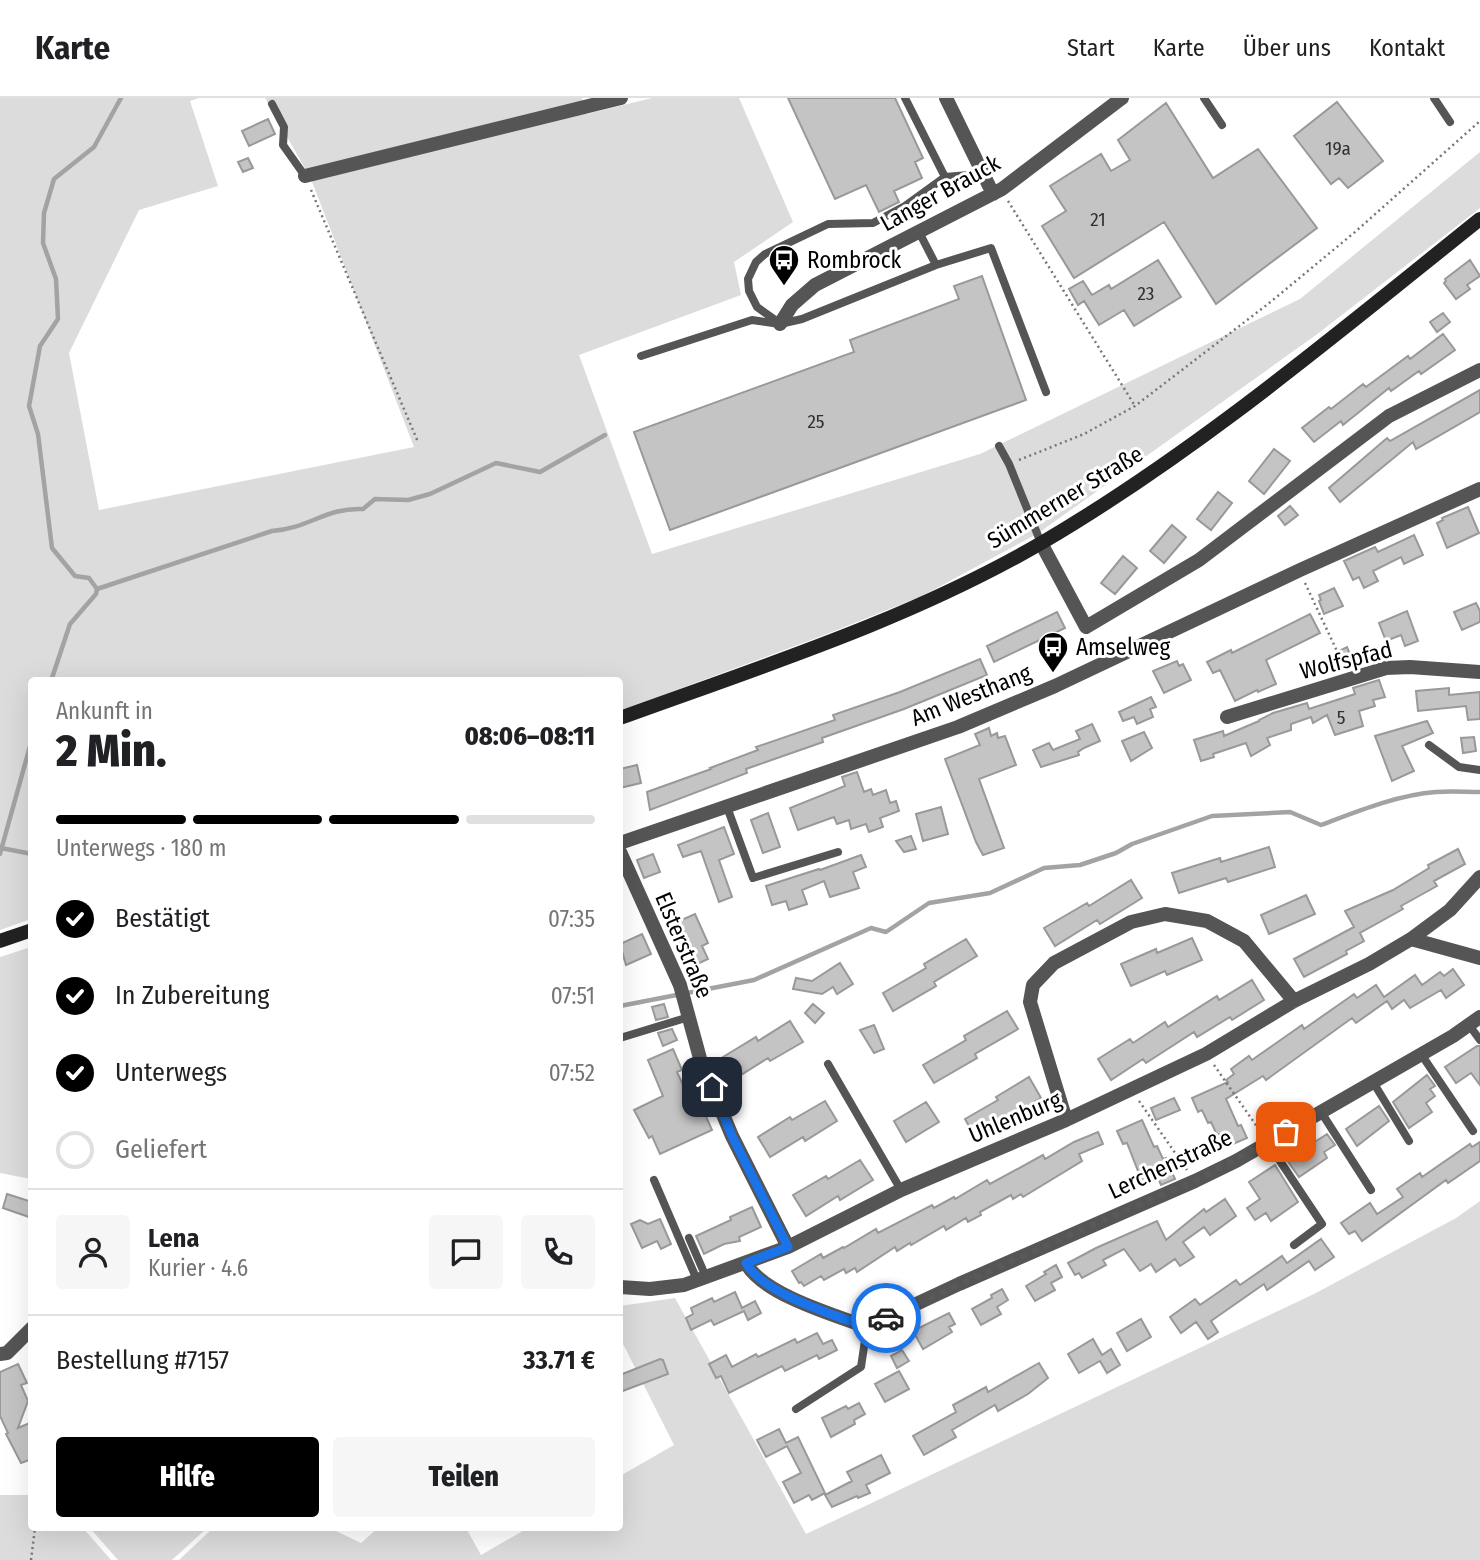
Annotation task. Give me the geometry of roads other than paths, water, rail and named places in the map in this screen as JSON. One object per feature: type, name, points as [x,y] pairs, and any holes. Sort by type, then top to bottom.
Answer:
[{"type":"main road","name":"Sümmerner Straße","points":[[623,717],[820,646],[889,618],[1041,543],[1116,497],[1187,447],[1318,348],[1480,219]]},
{"type":"main road","points":[[0,941],[28,931]]},
{"type":"street","points":[[305,176],[621,98]]},
{"type":"street","points":[[946,98],[981,169],[997,191]]},
{"type":"street","name":"Langer Brauck","points":[[780,324],[792,304],[815,285],[997,191],[1122,98]]},
{"type":"street","points":[[1041,543],[1086,627],[1199,560],[1389,416],[1480,370]]},
{"type":"street","name":"Am Westhang","points":[[623,842],[958,727],[1055,686],[1300,570],[1480,489]]},
{"type":"street","name":"Wolfspfad","points":[[1227,717],[1386,668],[1480,672]]},
{"type":"street","name":"Elsterstraße","points":[[623,859],[680,985],[701,1062],[732,1136],[788,1247]]},
{"type":"street","name":"Uhlenburg","points":[[623,1287],[650,1289],[684,1284],[788,1247],[901,1190],[1066,1120],[1206,1054],[1294,1001],[1411,940],[1450,910],[1480,877]]},
{"type":"street","points":[[1066,1120],[1030,1002],[1033,985],[1054,963],[1130,922],[1165,914],[1206,921],[1244,941],[1294,1001]]},
{"type":"street","points":[[1411,940],[1480,958]]},
{"type":"street","name":"Lerchenstraße","points":[[867,1327],[1195,1181],[1268,1143],[1474,1021]]},
{"type":"street","points":[[746,1263],[751,1274],[763,1283],[802,1302],[867,1327]]},
{"type":"street","points":[[0,1354],[7,1353],[28,1332]]},
{"type":"lane","points":[[905,98],[945,177]]},
{"type":"lane","points":[[1204,98],[1222,125]]},
{"type":"lane","points":[[1434,98],[1450,122]]},
{"type":"lane","points":[[272,104],[284,127],[283,145],[305,176]]},
{"type":"lane","points":[[780,324],[757,307],[749,291],[748,279],[756,262],[765,254],[828,224],[873,223],[905,206],[945,177],[969,175],[981,169]]},
{"type":"lane","points":[[919,232],[936,265]]},
{"type":"lane","points":[[641,356],[752,320],[780,324],[828,310],[936,265],[991,248],[1046,392]]},
{"type":"lane","points":[[999,446],[1041,543]]},
{"type":"lane","points":[[1429,745],[1459,767],[1480,770]]},
{"type":"lane","points":[[727,807],[753,878],[838,852]]},
{"type":"lane","points":[[623,1037],[688,1012]]},
{"type":"lane","points":[[1474,1021],[1480,1040]]},
{"type":"lane","points":[[1421,1054],[1473,1131]]},
{"type":"lane","points":[[828,1064],[901,1190]]},
{"type":"lane","points":[[1373,1082],[1409,1141]]},
{"type":"lane","points":[[1321,1112],[1371,1190]]},
{"type":"lane","points":[[1268,1143],[1322,1224],[1294,1245]]},
{"type":"lane","points":[[654,1180],[702,1278]]},
{"type":"lane","points":[[689,1238],[702,1278]]},
{"type":"lane","points":[[796,1409],[861,1367],[867,1327]]},
{"type":"waterway","points":[[52,677],[70,624],[96,594],[97,589],[89,578],[75,576],[52,548],[38,434],[29,406],[40,346],[58,319],[56,279],[43,243],[44,213],[54,179],[94,147],[121,98]]},
{"type":"waterway","points":[[97,589],[338,511],[363,509],[375,499],[408,500],[430,494],[496,463],[540,472],[605,435]]},
{"type":"waterway","points":[[0,854],[28,753]]},
{"type":"waterway","points":[[623,1005],[754,980],[871,928],[886,932],[929,903],[990,893],[1044,868],[1080,865],[1212,816],[1290,812],[1321,825],[1407,796],[1436,792],[1480,792]]},
{"type":"waterway","points":[[1,848],[28,853]]},
{"type":"place","name":"Rombrock","points":[[784,287]]},
{"type":"place","name":"Amselweg","points":[[1053,674]]}]
